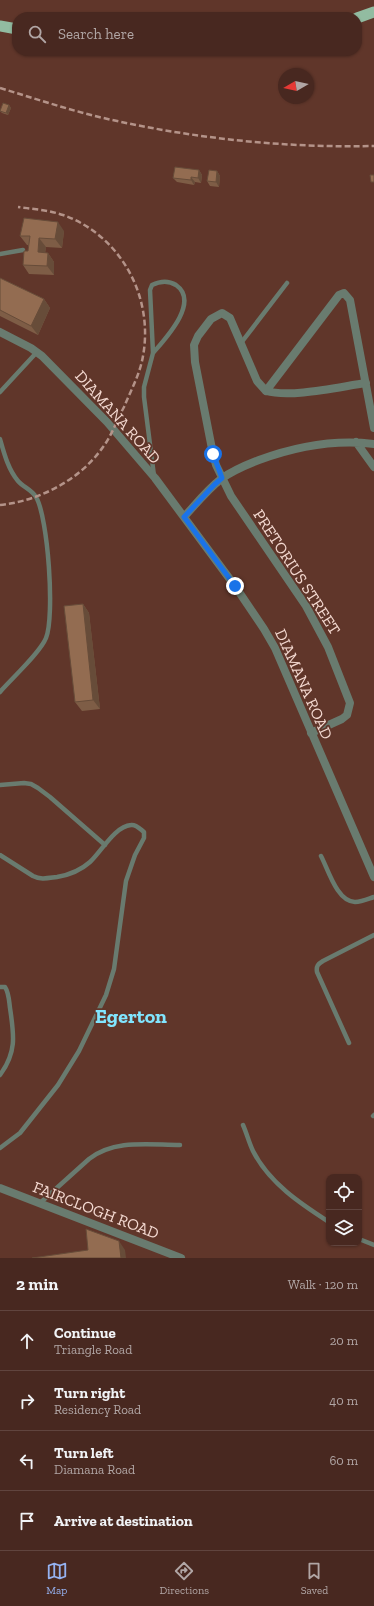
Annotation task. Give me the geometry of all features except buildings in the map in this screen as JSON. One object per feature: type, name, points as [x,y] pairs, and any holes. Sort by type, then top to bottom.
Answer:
[{"type":"highway","points":[[362,16],[374,12]]},
{"type":"highway","points":[[0,26],[12,28]]},
{"type":"street","points":[[266,391],[339,295],[342,293],[347,294],[350,300],[374,428]]},
{"type":"street","name":"PRETORIUS STREET","points":[[240,343],[230,318],[222,313],[211,319],[198,336],[194,345],[195,362],[209,439],[216,465],[231,496],[306,606],[328,647],[345,688],[350,703],[347,715],[342,719],[311,733]]},
{"type":"street","name":"DIAMANA ROAD","points":[[0,332],[37,352],[110,426],[155,478],[264,628],[275,648],[374,877]]},
{"type":"street","points":[[240,343],[257,381],[266,391],[274,393],[295,393],[366,383]]},
{"type":"street","points":[[356,442],[374,467]]},
{"type":"street","points":[[184,517],[222,478],[252,463],[298,448],[317,444],[356,442],[374,444]]},
{"type":"street","name":"FAIRCLOGH ROAD","points":[[0,1188],[182,1258]]},
{"type":"lane","points":[[0,254],[23,250]]},
{"type":"lane","points":[[154,353],[150,290],[152,285],[158,282],[173,283],[182,289],[185,299],[184,309],[176,323],[154,353],[144,387],[144,397],[155,478]]},
{"type":"lane","points":[[240,343],[287,283]]},
{"type":"lane","points":[[0,392],[37,352]]},
{"type":"lane","points":[[0,439],[9,467],[14,476],[18,482],[36,496],[43,512],[50,592],[50,615],[45,640],[0,692]]},
{"type":"lane","points":[[0,785],[24,783],[31,784],[38,788],[105,845]]},
{"type":"lane","points":[[0,855],[37,878],[44,879],[63,876],[78,870],[92,860],[122,827],[131,825],[137,826],[144,832],[144,838],[135,855],[126,881],[114,969],[106,995],[79,1051],[58,1085],[20,1133],[0,1148]]},
{"type":"lane","points":[[321,856],[339,893],[345,899],[355,902],[374,897]]},
{"type":"lane","points":[[349,1043],[316,972],[316,969],[318,964],[323,961],[374,935]]},
{"type":"lane","points":[[0,987],[5,987],[8,994],[14,1037],[7,1065],[0,1075]]},
{"type":"lane","points":[[243,1125],[254,1152],[271,1177],[288,1193],[326,1220]]},
{"type":"lane","points":[[40,1203],[97,1152],[122,1144],[180,1145]]},
{"type":"lane","points":[[362,1240],[374,1245]]},
{"type":"railway","points":[[0,88],[87,114],[167,131],[270,143],[374,146]]},
{"type":"railway","points":[[0,505],[15,503],[44,494],[71,479],[94,459],[109,438],[135,382],[143,356],[145,334],[143,311],[138,290],[128,270],[116,253],[101,237],[83,224],[63,215],[18,207]]},
{"type":"district","name":"Egerton","points":[[131,1016]]},
{"type":"route","points":[[213,454],[222,478],[203,495],[184,517],[235,586]]}]
